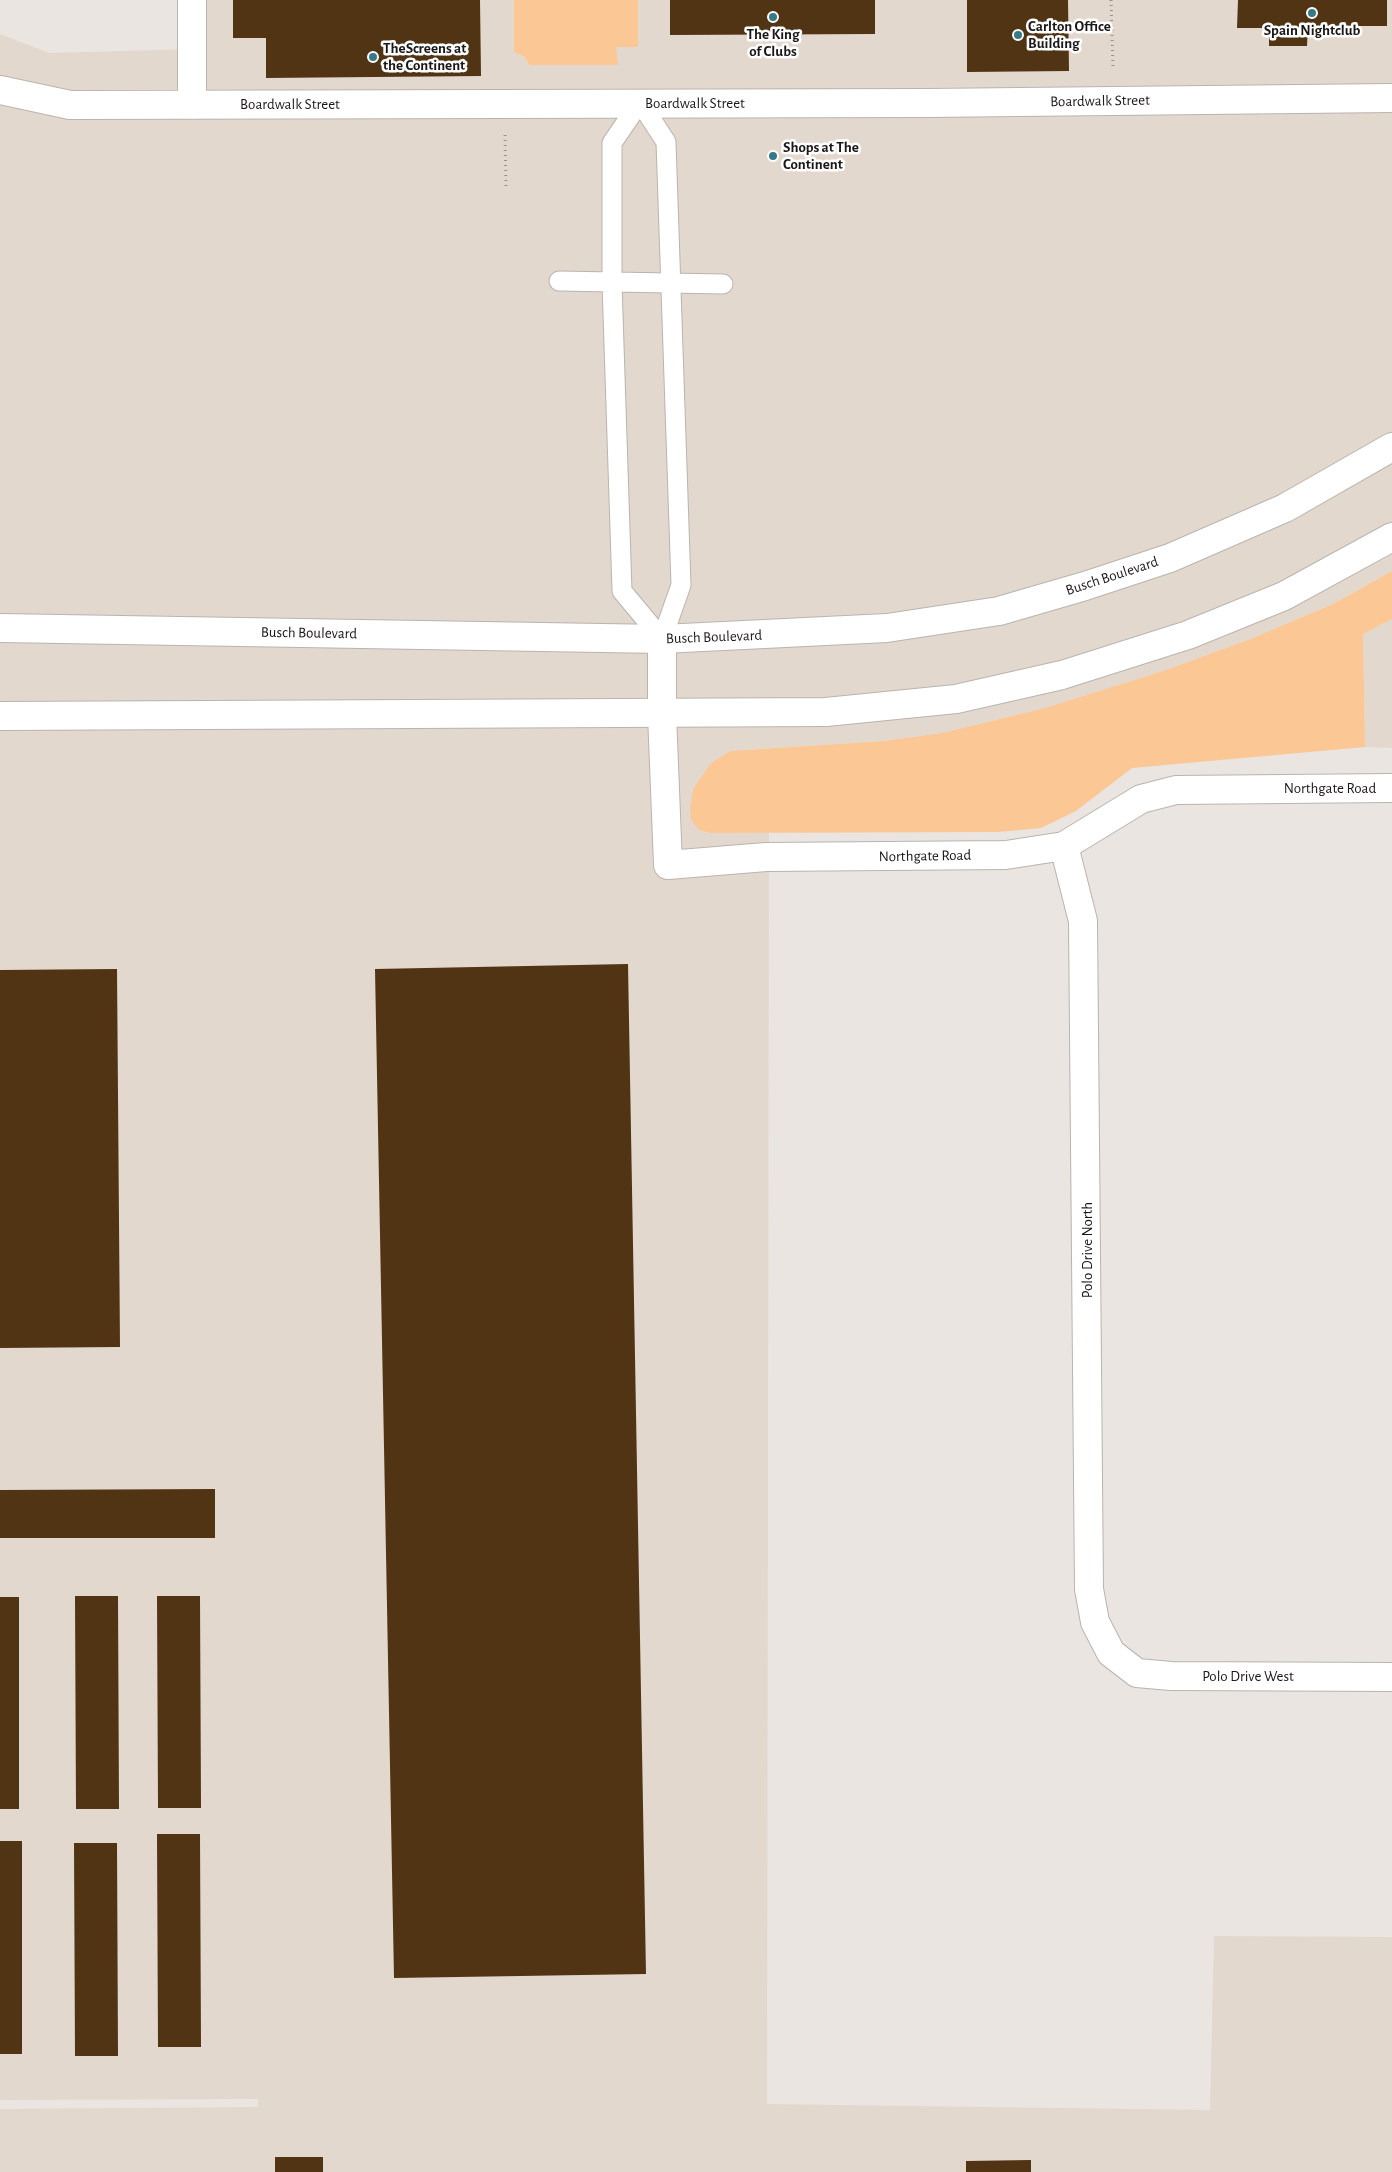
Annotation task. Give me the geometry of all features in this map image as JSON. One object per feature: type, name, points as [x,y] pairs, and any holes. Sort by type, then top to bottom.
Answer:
[{"type":"street","points":[[192,0],[192,105]]},
{"type":"street","name":"Boardwalk Street","points":[[0,90],[70,105],[640,102],[928,103],[1392,98]]},
{"type":"street","name":"Busch Boulevard","points":[[0,628],[662,640],[887,628],[999,611],[1085,586],[1170,558],[1285,508],[1392,447]]},
{"type":"street","points":[[0,716],[662,714],[835,711],[956,699],[1062,675],[1188,635],[1266,603],[1392,537]]},
{"type":"street","name":"Northgate Road","points":[[662,640],[662,714],[668,865],[766,858],[1006,855],[1064,846],[1141,799],[1176,790],[1392,788]]},
{"type":"street","name":"Polo Drive North","points":[[1064,846],[1083,921],[1089,1589],[1095,1622],[1111,1653]]},
{"type":"street","name":"Polo Drive West","points":[[1111,1653],[1137,1673],[1171,1676],[1392,1677]]},
{"type":"lane","points":[[640,102],[666,142],[681,585],[662,640],[622,591],[612,283],[612,143],[640,102]]},
{"type":"lane","points":[[559,281],[723,284]]},
{"type":"path","points":[[1112,0],[1114,100]]},
{"type":"shaded area","points":[[192,0],[1392,0],[1392,571],[1333,604],[1248,640],[1163,671],[1045,708],[942,733],[884,741],[730,751],[711,763],[693,789],[711,833],[769,833],[767,2104],[1210,2110],[1214,1936],[1392,1937],[1392,2172],[0,2172],[0,2109],[258,2107],[258,2099],[0,2100],[0,34],[49,53],[192,49]]},
{"type":"shaded area","points":[[514,0],[638,0],[638,47],[616,47],[618,65],[529,65],[525,57],[514,52]]},
{"type":"shaded area","points":[[1392,571],[1392,619],[1363,634],[1365,747],[1132,768],[1076,811],[1041,828],[999,832],[711,833],[699,830],[691,820],[690,809],[693,789],[711,763],[730,751],[884,741],[942,733],[1045,708],[1163,671],[1248,640],[1333,604]]},
{"type":"shaded area","points":[[1392,619],[1392,748],[1365,747],[1363,634]]},
{"type":"building","name":"TheScreens at the Continent","points":[[233,0],[480,0],[481,76],[266,78],[266,38],[233,38]]},
{"type":"building","name":"The King of Clubs","points":[[670,0],[875,0],[875,34],[670,35]]},
{"type":"building","name":"Carlton Office Building","points":[[967,0],[1068,0],[1069,71],[967,72]]},
{"type":"building","name":"Spain Nightclub","points":[[1238,0],[1387,0],[1387,26],[1308,26],[1307,46],[1269,46],[1269,28],[1237,28]]},
{"type":"building","points":[[628,964],[646,1974],[394,1978],[375,969]]},
{"type":"building","points":[[117,969],[120,1347],[0,1348],[0,970]]},
{"type":"building","points":[[215,1489],[215,1538],[0,1538],[0,1490]]},
{"type":"building","points":[[75,1596],[118,1596],[119,1809],[76,1809]]},
{"type":"building","points":[[157,1596],[200,1596],[201,1808],[158,1808]]},
{"type":"building","points":[[0,1597],[19,1597],[19,1809],[0,1809]]},
{"type":"building","points":[[157,1834],[200,1834],[201,2047],[158,2047]]},
{"type":"building","points":[[0,1841],[22,1841],[22,2054],[0,2054]]},
{"type":"building","points":[[74,1843],[117,1843],[118,2056],[75,2056]]},
{"type":"building","points":[[275,2157],[323,2157],[323,2172],[275,2172]]},
{"type":"building","points":[[1031,2160],[1031,2172],[966,2172],[966,2161]]},
{"type":"place","name":"Spain Nightclub","points":[[1312,13]]},
{"type":"place","name":"The King of Clubs","points":[[773,17]]},
{"type":"place","name":"Carlton Office Building","points":[[1018,35]]},
{"type":"place","name":"TheScreens at the Continent","points":[[373,57]]},
{"type":"place","name":"Shops at The Continent","points":[[773,156]]}]
